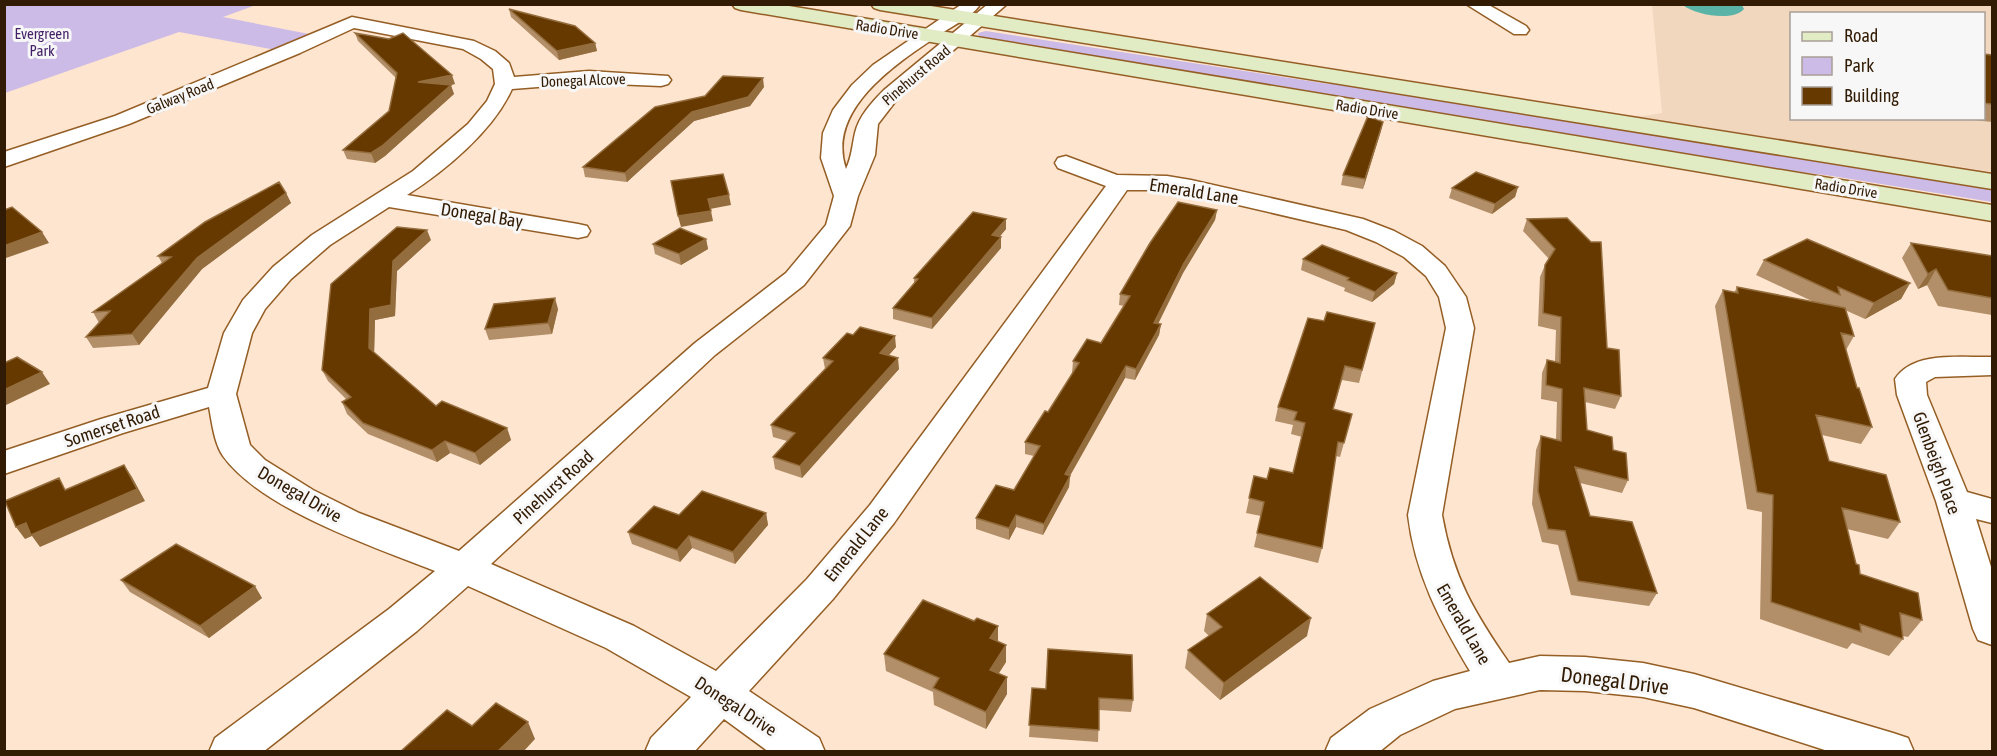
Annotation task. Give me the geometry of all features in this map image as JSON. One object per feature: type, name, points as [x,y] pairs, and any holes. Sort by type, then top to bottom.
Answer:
[{"type":"main road","name":"Radio Drive","points":[[741,4],[928,36],[967,21],[1992,182]]},
{"type":"main road","name":"Radio Drive","points":[[880,4],[1992,213]]},
{"type":"street","name":"Pinehurst Road","points":[[230,752],[403,620],[464,568],[705,349],[795,279],[838,226],[846,196],[864,155],[868,124],[878,108],[967,21],[999,4]]},
{"type":"street","points":[[1474,4],[1521,30]]},
{"type":"street","name":"Galway Road","points":[[4,160],[122,120],[287,52],[352,22],[468,45],[488,55],[502,67],[506,84]]},
{"type":"street","name":"Pinehurst Road","points":[[846,196],[832,159],[832,133],[837,117],[859,88],[928,36]]},
{"type":"street","name":"Donegal Alcove","points":[[506,84],[589,77],[661,80]]},
{"type":"street","name":"Donegal Drive","points":[[506,84],[496,103],[453,149],[421,176],[321,240],[282,273],[253,306],[238,333],[221,394],[235,449],[253,468],[300,499],[347,522],[464,568],[620,638],[721,694],[804,752]]},
{"type":"street","points":[[1066,163],[1120,183]]},
{"type":"street","name":"Emerald Lane","points":[[666,752],[820,589],[882,514],[1120,183],[1167,183],[1328,217],[1376,232],[1421,257],[1447,283],[1455,301],[1460,328],[1425,516],[1428,544],[1437,576],[1455,614],[1498,680]]},
{"type":"street","name":"Donegal Bay","points":[[385,199],[578,231]]},
{"type":"street","points":[[1421,257],[1449,247]]},
{"type":"street","name":"Glenbeigh Place","points":[[1992,366],[1928,368],[1910,379],[1912,395],[1953,501],[1992,629]]},
{"type":"street","name":"Somerset Road","points":[[4,464],[124,421],[221,394]]},
{"type":"street","points":[[1953,501],[1992,511]]},
{"type":"street","name":"Donegal Drive","points":[[1346,752],[1385,722],[1448,693],[1498,680],[1540,673],[1585,674],[1643,680],[1694,691],[1893,752]]},
{"type":"shaded area","points":[[1652,5],[1992,5],[1992,172],[1625,115],[1644,116],[1662,113]]},
{"type":"green space","name":"Evergreen Park","points":[[4,5],[256,5],[223,17],[309,34],[276,50],[179,32],[5,93]]},
{"type":"green space","points":[[986,31],[1329,84],[1339,83],[1992,188],[1992,202],[1832,176],[1724,162],[979,37],[978,33]]},
{"type":"water","points":[[1683,5],[1742,5],[1744,9],[1732,15],[1714,16],[1696,12]]},
{"type":"building","points":[[509,9],[575,26],[595,43],[557,51]]},
{"type":"building","points":[[355,33],[389,39],[403,33],[452,75],[418,82],[451,85],[371,153],[343,150],[389,111],[397,73]]},
{"type":"building","points":[[1985,54],[1992,55],[1992,104],[1985,103]]},
{"type":"building","points":[[723,76],[763,78],[748,97],[692,112],[625,173],[583,167],[655,107],[705,96]]},
{"type":"building","points":[[1368,116],[1383,122],[1365,179],[1343,175]]},
{"type":"building","points":[[1476,172],[1518,187],[1495,204],[1452,188]]},
{"type":"building","points":[[723,174],[729,195],[708,199],[711,211],[678,216],[671,181]]},
{"type":"building","points":[[279,182],[286,193],[197,258],[132,334],[86,337],[110,311],[93,312],[171,257],[158,256],[205,222]]},
{"type":"building","points":[[1178,202],[1217,210],[1184,263],[1154,323],[1161,324],[1136,369],[1126,366],[1065,474],[1070,476],[1044,524],[1016,515],[1009,528],[976,518],[996,485],[1014,490],[1040,446],[1025,442],[1045,411],[1048,412],[1079,363],[1073,361],[1087,339],[1101,343],[1130,296],[1120,294],[1150,243]]},
{"type":"building","points":[[12,207],[42,232],[4,246],[4,210]]},
{"type":"building","points":[[973,212],[1006,219],[992,235],[1001,237],[932,318],[893,308],[918,279],[914,278]]},
{"type":"building","points":[[1567,218],[1591,242],[1601,242],[1607,348],[1619,350],[1621,396],[1584,388],[1587,430],[1612,437],[1613,450],[1626,453],[1628,480],[1575,467],[1590,516],[1632,522],[1657,593],[1578,581],[1565,531],[1548,529],[1538,491],[1541,436],[1561,441],[1562,389],[1546,385],[1547,360],[1560,363],[1561,317],[1543,313],[1545,265],[1555,249],[1527,219]]},
{"type":"building","points":[[397,227],[427,230],[393,261],[391,305],[370,309],[369,348],[436,406],[442,401],[507,428],[475,453],[445,441],[432,450],[363,423],[342,402],[351,397],[322,370],[331,284]]},
{"type":"building","points":[[680,228],[706,239],[679,254],[653,244]]},
{"type":"building","points":[[1807,239],[1910,283],[1874,303],[1838,287],[1840,295],[1764,260]]},
{"type":"building","points":[[1911,243],[1992,256],[1992,298],[1948,290],[1936,269],[1928,274]]},
{"type":"building","points":[[1322,245],[1397,273],[1375,292],[1347,280],[1349,278],[1303,259]]},
{"type":"building","points":[[1737,287],[1845,308],[1854,336],[1841,333],[1857,388],[1859,388],[1872,427],[1816,415],[1829,461],[1886,475],[1900,522],[1842,508],[1860,574],[1918,593],[1922,620],[1900,613],[1903,639],[1860,624],[1861,632],[1771,602],[1773,495],[1757,492],[1723,290],[1738,293]]},
{"type":"building","points":[[555,298],[548,323],[485,329],[494,304]]},
{"type":"building","points":[[1327,312],[1375,323],[1362,370],[1345,366],[1333,409],[1352,414],[1344,443],[1338,442],[1322,548],[1257,533],[1264,502],[1249,498],[1254,476],[1267,479],[1270,468],[1293,473],[1305,423],[1294,420],[1297,412],[1278,407],[1308,318],[1324,321]]},
{"type":"building","points":[[860,327],[895,336],[880,353],[898,358],[800,466],[773,457],[795,433],[771,425],[833,361],[823,358],[847,333],[853,335]]},
{"type":"building","points":[[17,357],[42,372],[4,390],[4,363]]},
{"type":"building","points":[[124,465],[137,489],[31,535],[26,523],[16,527],[5,501],[59,478],[65,490]]},
{"type":"building","points":[[702,491],[766,513],[733,552],[689,536],[677,550],[628,532],[654,506],[679,515]]},
{"type":"building","points":[[176,544],[255,586],[200,626],[121,580]]},
{"type":"building","points":[[1260,577],[1311,618],[1224,683],[1188,650],[1222,627],[1207,614]]},
{"type":"building","points":[[923,600],[974,621],[977,618],[998,626],[990,638],[1006,645],[990,670],[1007,677],[986,712],[933,688],[939,678],[884,654]]},
{"type":"building","points":[[1048,649],[1132,655],[1133,700],[1099,698],[1099,730],[1029,725],[1032,688],[1046,689]]},
{"type":"building","points":[[496,703],[528,722],[497,752],[400,752],[447,710],[472,726]]}]
